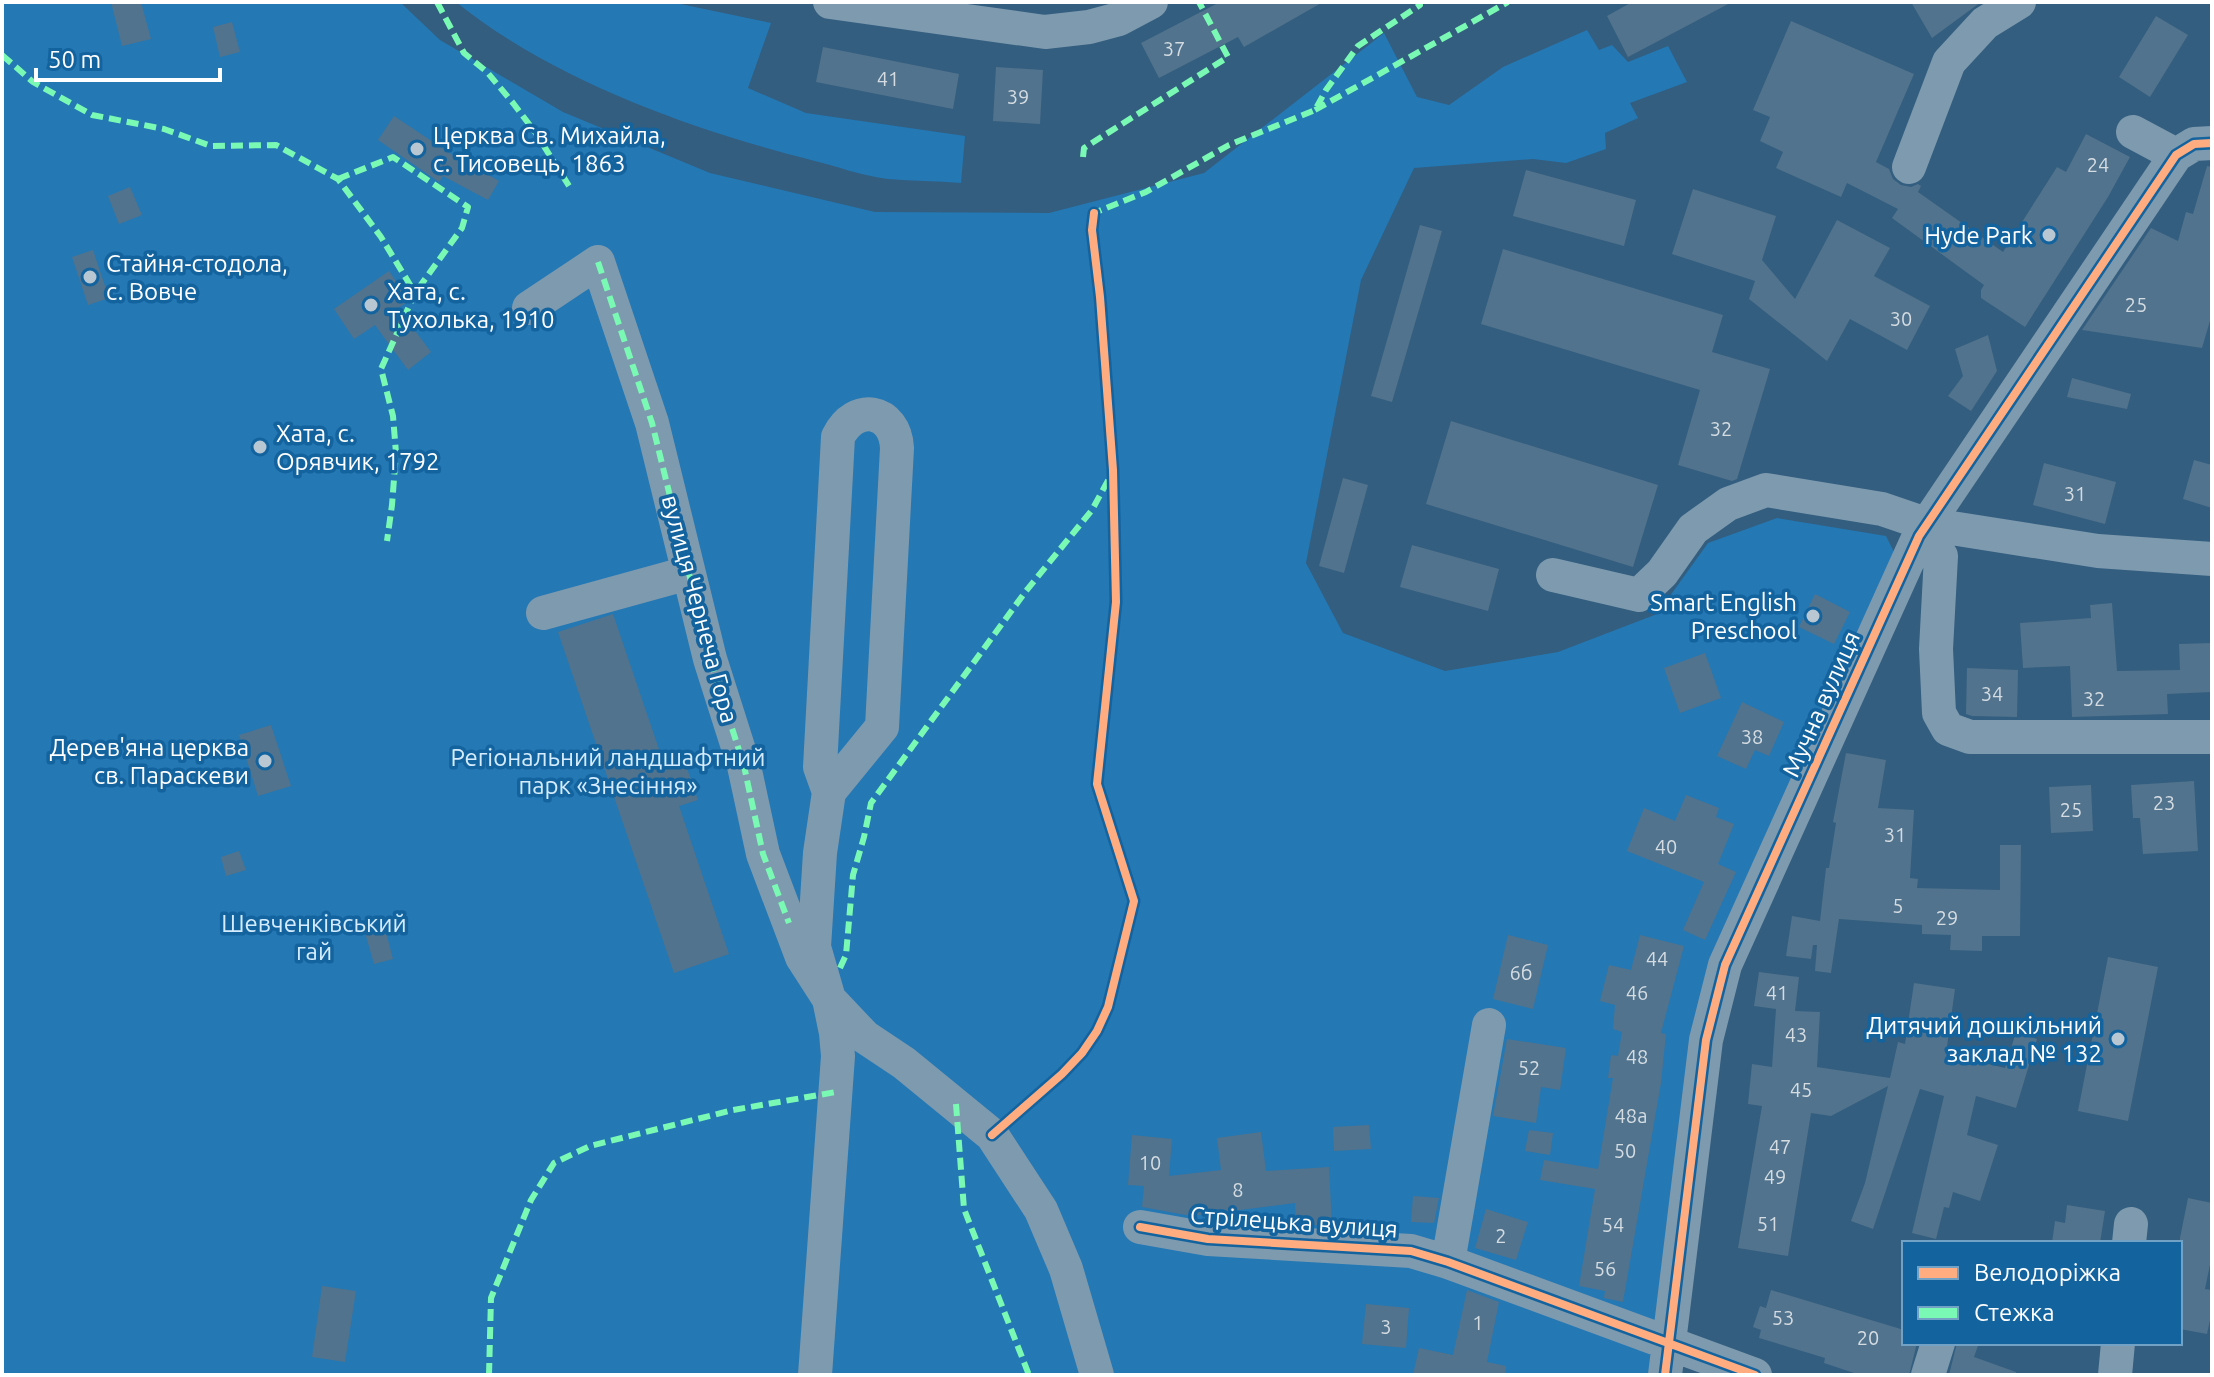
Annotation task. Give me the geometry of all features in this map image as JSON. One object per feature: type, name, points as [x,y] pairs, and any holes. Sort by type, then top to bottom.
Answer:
[{"type":"street","points":[[830,2],[1045,32],[1089,27],[1119,10],[1151,2]]},
{"type":"street","points":[[1909,167],[1949,62],[1985,23],[2019,2]]},
{"type":"street","points":[[2133,132],[2176,155],[2194,144],[2212,143]]},
{"type":"street","name":"Мучна вулиця","points":[[1668,1359],[1706,1040],[1725,965],[1922,530],[2176,155]]},
{"type":"street","name":"вулиця Чернеча Гора","points":[[529,308],[598,262],[652,423],[710,659],[744,766],[763,854],[802,957],[829,999],[865,1037],[904,1063],[992,1135],[1041,1210],[1066,1269],[1097,1375]]},
{"type":"street","points":[[815,1375],[838,1056],[829,999],[814,947],[820,853],[829,792],[820,767],[838,437],[851,418],[862,414],[873,415],[882,418],[897,436],[882,727],[829,792]]},
{"type":"street","points":[[1553,575],[1639,595],[1662,573],[1693,529],[1728,504],[1766,490],[1882,509],[1922,530],[2098,551],[2212,559]]},
{"type":"street","points":[[1922,530],[1941,556],[1937,665],[1939,713],[1948,729],[1970,737],[2212,737]]},
{"type":"street","points":[[543,613],[688,573]]},
{"type":"street","points":[[1448,1262],[1489,1025]]},
{"type":"street","name":"Стрілецька вулиця","points":[[1140,1227],[1208,1239],[1411,1251],[1448,1262],[1668,1359],[1755,1375]]},
{"type":"street","points":[[1928,1375],[1937,1345]]},
{"type":"street","points":[[2115,1375],[2118,1345]]},
{"type":"green space","name":"Регіональний ландшафтний парк «Знесіння»","points":[[2,2],[400,2],[440,40],[563,112],[710,173],[875,212],[1049,213],[1204,173],[1384,33],[1417,97],[1449,105],[1503,67],[1587,30],[1599,50],[1612,45],[1628,62],[1668,46],[1687,82],[1630,103],[1638,118],[1605,133],[1606,149],[1566,163],[1533,159],[1414,168],[1361,280],[1306,563],[1343,633],[1445,671],[1558,652],[1657,614],[1708,543],[1777,518],[1886,536],[1897,558],[1739,900],[1650,1375],[2,1375]]},
{"type":"green space","points":[[456,2],[671,2],[771,23],[748,88],[806,113],[965,136],[961,183],[869,176],[719,134],[625,99],[579,78],[494,30]]},
{"type":"building","points":[[111,2],[141,2],[151,39],[122,46]]},
{"type":"building","points":[[1220,2],[1323,2],[1244,47],[1238,37],[1159,78],[1141,43]]},
{"type":"building","points":[[1632,2],[1732,2],[1628,57],[1607,16]]},
{"type":"building","points":[[1911,2],[1981,2],[1932,38]]},
{"type":"building","points":[[2156,16],[2188,35],[2150,97],[2119,77]]},
{"type":"building","points":[[1791,21],[1914,74],[1876,162],[1889,169],[1893,179],[1901,185],[1921,186],[1918,192],[2003,252],[2057,167],[2066,172],[2086,134],[2130,157],[2025,327],[1981,298],[1984,285],[1892,218],[1898,209],[1847,183],[1841,197],[1776,168],[1783,152],[1760,141],[1770,117],[1753,110]]},
{"type":"building","points":[[232,22],[240,52],[220,57],[213,27]]},
{"type":"building","points":[[823,47],[959,74],[953,109],[816,82]]},
{"type":"building","points":[[996,67],[1043,70],[1040,124],[993,121]]},
{"type":"building","name":"Церква Св. Михайла, с. Тисовець, 1863","points":[[394,116],[478,172],[480,170],[499,181],[488,200],[443,176],[439,182],[378,140]]},
{"type":"building","points":[[2207,166],[2212,167],[2212,314],[2202,348],[2082,330],[2151,228],[2178,241],[2186,212],[2193,214]]},
{"type":"building","points":[[1526,170],[1636,200],[1624,246],[1513,216]]},
{"type":"building","points":[[130,187],[142,215],[119,224],[108,196]]},
{"type":"building","points":[[1693,189],[1776,216],[1762,260],[1795,299],[1837,220],[1890,248],[1874,276],[1930,306],[1907,350],[1850,319],[1827,361],[1749,299],[1755,281],[1672,254]]},
{"type":"building","points":[[1420,225],[1442,231],[1392,402],[1371,396]]},
{"type":"building","points":[[1503,249],[1723,315],[1712,352],[1770,369],[1737,479],[1732,481],[1678,465],[1700,390],[1481,324]]},
{"type":"building","name":"Стайня-стодола, с. Вовче","points":[[93,250],[109,298],[88,305],[72,257]]},
{"type":"building","points":[[389,271],[409,301],[398,308],[431,352],[408,370],[375,325],[354,339],[334,309]]},
{"type":"building","points":[[1988,335],[1997,371],[1971,411],[1948,396],[1963,376],[1955,349]]},
{"type":"building","points":[[2072,378],[2131,394],[2127,409],[2067,397]]},
{"type":"building","points":[[1451,421],[1658,485],[1633,567],[1426,504]]},
{"type":"building","points":[[2194,460],[2212,465],[2212,508],[2183,499]]},
{"type":"building","points":[[2044,463],[2116,482],[2105,524],[2033,505]]},
{"type":"building","points":[[1343,478],[1368,485],[1344,573],[1319,566]]},
{"type":"building","points":[[1412,545],[1499,569],[1488,611],[1400,587]]},
{"type":"building","points":[[1815,594],[1850,612],[1834,644],[1799,627]]},
{"type":"building","points":[[2112,603],[2117,671],[2180,670],[2179,644],[2212,643],[2212,692],[2167,694],[2168,714],[2072,717],[2070,666],[2023,668],[2020,623],[2091,618],[2090,605]]},
{"type":"building","points":[[613,614],[662,758],[681,751],[698,800],[679,806],[729,954],[674,973],[558,632]]},
{"type":"building","points":[[1705,653],[1721,698],[1680,713],[1664,668]]},
{"type":"building","points":[[1967,668],[2018,670],[2017,717],[1966,714]]},
{"type":"building","points":[[1742,702],[1784,722],[1769,756],[1755,750],[1746,769],[1717,756]]},
{"type":"building","name":"Дерев'яна церква св. Параскеви","points":[[271,725],[291,786],[258,796],[239,735]]},
{"type":"building","points":[[1846,753],[1886,760],[1878,808],[1914,810],[1910,878],[1918,879],[1917,888],[2000,890],[2000,845],[2021,845],[2020,936],[1982,936],[1982,951],[1950,950],[1951,935],[1922,934],[1922,925],[1839,919],[1831,973],[1815,971],[1817,945],[1813,945],[1811,959],[1786,956],[1792,916],[1820,921]]},
{"type":"building","points":[[2194,781],[2198,851],[2143,854],[2140,818],[2133,818],[2131,785]]},
{"type":"building","points":[[2091,785],[2093,831],[2051,833],[2049,787]]},
{"type":"building","points":[[1686,795],[1719,808],[1716,817],[1734,824],[1718,864],[1736,872],[1705,940],[1683,930],[1704,882],[1627,851],[1644,808],[1675,821]]},
{"type":"building","points":[[239,851],[246,870],[226,876],[221,857]]},
{"type":"building","points":[[382,917],[393,959],[374,964],[362,922]]},
{"type":"building","points":[[1508,935],[1548,945],[1533,1009],[1493,999]]},
{"type":"building","points":[[1640,935],[1684,946],[1661,1033],[1666,1034],[1661,1083],[1623,1302],[1604,1298],[1605,1291],[1579,1286],[1595,1189],[1540,1180],[1544,1160],[1598,1169],[1613,1078],[1608,1078],[1611,1055],[1618,1056],[1622,1032],[1613,1029],[1615,1005],[1600,1001],[1609,965],[1631,970]]},
{"type":"building","name":"Дитячий дошкільний заклад № 132","points":[[2108,957],[2158,967],[2128,1121],[2078,1111]]},
{"type":"building","points":[[1759,972],[1799,977],[1795,1011],[1820,1012],[1817,1067],[1890,1078],[1898,1042],[1905,1044],[1914,983],[1955,989],[1946,1054],[2005,1068],[2016,1032],[2037,1039],[2016,1108],[1976,1096],[1967,1135],[1998,1145],[1980,1201],[1953,1192],[1949,1208],[1944,1207],[1936,1239],[1912,1233],[1944,1096],[1920,1089],[1873,1229],[1851,1221],[1865,1183],[1888,1086],[1831,1116],[1811,1113],[1788,1256],[1738,1248],[1762,1106],[1748,1104],[1752,1064],[1772,1067],[1776,1009],[1754,1006]]},
{"type":"building","points":[[1507,1039],[1566,1048],[1560,1090],[1541,1087],[1536,1123],[1493,1116]]},
{"type":"building","points":[[1369,1125],[1371,1149],[1334,1151],[1333,1127]]},
{"type":"building","points":[[1529,1130],[1553,1133],[1550,1155],[1525,1151]]},
{"type":"building","points":[[1261,1132],[1266,1171],[1329,1167],[1332,1226],[1296,1224],[1295,1203],[1191,1216],[1142,1207],[1144,1186],[1128,1185],[1132,1135],[1172,1139],[1169,1176],[1221,1170],[1217,1138]]},
{"type":"building","points":[[1413,1196],[1439,1198],[1434,1223],[1411,1222]]},
{"type":"building","points":[[2188,1198],[2212,1203],[2212,1255],[2205,1289],[2212,1290],[2212,1311],[2207,1334],[2182,1329],[2180,1238]]},
{"type":"building","points":[[2067,1205],[2105,1211],[2100,1241],[2052,1241],[2055,1221],[2065,1223]]},
{"type":"building","points":[[1486,1209],[1528,1222],[1516,1260],[1475,1248]]},
{"type":"building","points":[[322,1286],[356,1291],[345,1362],[312,1357]]},
{"type":"building","points":[[1467,1290],[1499,1302],[1487,1362],[1506,1366],[1505,1375],[1413,1375],[1419,1348],[1453,1355]]},
{"type":"building","points":[[1771,1290],[1902,1329],[1902,1345],[1916,1345],[1909,1375],[1860,1375],[1824,1363],[1825,1358],[1759,1338],[1761,1330],[1753,1327],[1760,1306],[1766,1308]]},
{"type":"building","points":[[1366,1304],[1409,1308],[1406,1348],[1362,1344]]},
{"type":"building","points":[[1956,1345],[1978,1345],[1974,1357],[2016,1372],[2016,1375],[1949,1375]]},
{"type":"marked path","points":[[437,2],[464,53],[487,72],[513,103],[571,189]]},
{"type":"marked path","points":[[1083,157],[1084,148],[1228,57],[1199,2]]},
{"type":"marked path","points":[[1093,217],[1094,213],[1146,192],[1229,145],[1315,110],[1358,46],[1420,5],[1419,2]]},
{"type":"marked path","points":[[1315,110],[1508,2]]},
{"type":"marked path","points":[[2,55],[33,82],[92,115],[164,129],[211,146],[276,145],[338,179],[381,237],[415,293],[381,369],[393,416],[396,453],[387,541]]},
{"type":"marked path","points":[[338,179],[393,157],[468,207],[462,228],[415,293]]},
{"type":"marked path","points":[[598,262],[652,423],[710,659],[744,766],[763,854],[789,923]]},
{"type":"marked path","points":[[840,968],[846,955],[853,875],[871,803],[1026,591],[1092,510],[1111,475]]},
{"type":"marked path","points":[[489,1375],[491,1298],[531,1200],[554,1163],[590,1146],[733,1110],[836,1092]]},
{"type":"marked path","points":[[956,1104],[964,1209],[1029,1375]]},
{"type":"cycle path","points":[[1665,1375],[1706,1040],[1725,965],[1919,536],[2176,155],[2194,144],[2212,143]]},
{"type":"cycle path","points":[[992,1135],[1062,1074],[1097,1031],[1108,1007],[1134,901],[1097,784],[1116,602],[1113,470],[1092,230],[1094,213]]},
{"type":"cycle path","points":[[1140,1227],[1208,1239],[1411,1251],[1755,1375]]},
{"type":"place","name":"Церква Св. Михайла, с. Тисовець, 1863","points":[[417,149]]},
{"type":"place","name":"Hyde Park","points":[[2049,235]]},
{"type":"place","name":"Стайня-стодола, с. Вовче","points":[[90,277]]},
{"type":"place","name":"Хата, с. Тухолька, 1910","points":[[371,305]]},
{"type":"place","name":"Хата, с. Орявчик, 1792","points":[[260,447]]},
{"type":"place","name":"Smart English Preschool","points":[[1813,616]]},
{"type":"place","name":"Дерев'яна церква св. Параскеви","points":[[265,761]]},
{"type":"place","name":"Дитячий дошкільний заклад № 132","points":[[2118,1039]]},
{"type":"park label","name":"Шевченківський гай","points":[[314,937]]}]
